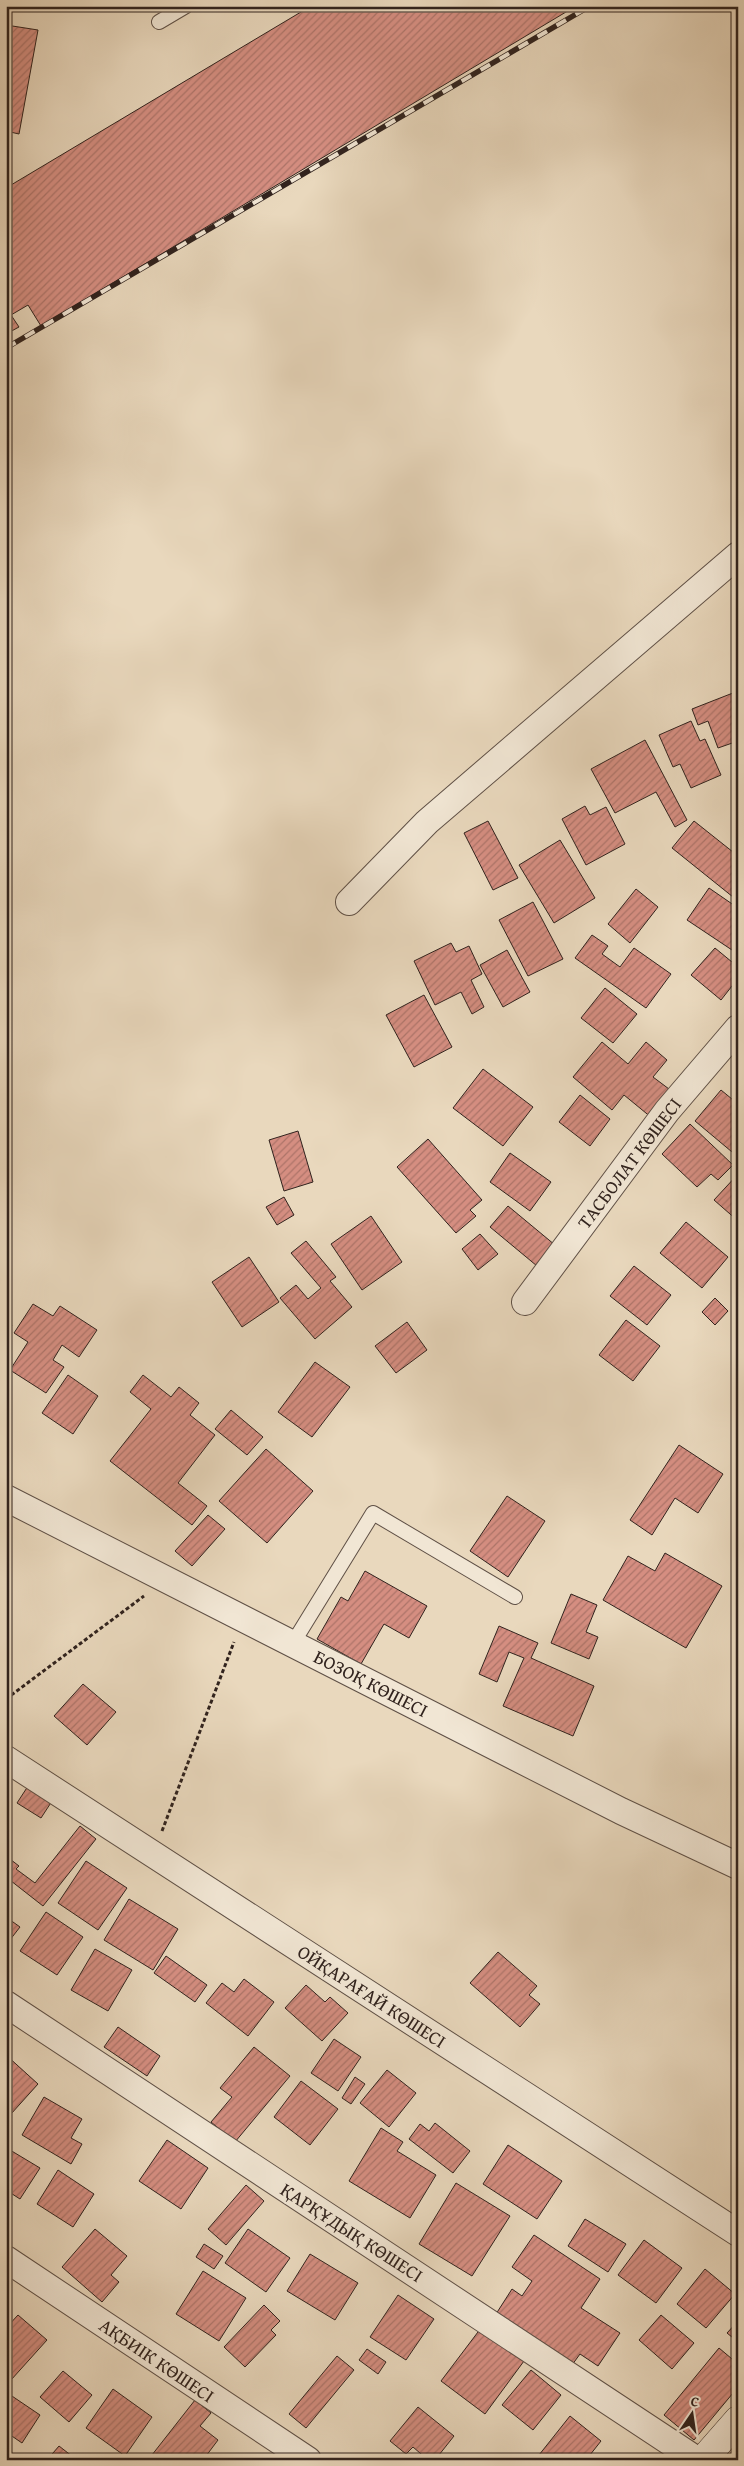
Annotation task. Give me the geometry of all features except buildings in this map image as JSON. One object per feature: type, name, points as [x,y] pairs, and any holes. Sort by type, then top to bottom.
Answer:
[{"type":"street","points":[[349,902],[427,822],[738,555]]},
{"type":"street","name":"ТАСБОЛАТ КӨШЕСІ","points":[[525,1302],[668,1110],[738,1028]]},
{"type":"street","name":"БОЗОҚ КӨШЕСІ","points":[[6,1498],[621,1811],[738,1866]]},
{"type":"street","name":"ОЙҚАРАҒАЙ КӨШЕСІ","points":[[6,1759],[738,2233]]},
{"type":"street","name":"ҚАРҚҰДЫҚ КӨШЕСІ","points":[[6,2004],[697,2460]]},
{"type":"street","name":"АҚБИІК КӨШЕСІ","points":[[6,2260],[308,2460]]},
{"type":"street","points":[[703,2460],[738,2420]]},
{"type":"lane","points":[[159,22],[186,6]]},
{"type":"lane","points":[[293,1643],[373,1513],[515,1597]]},
{"type":"path","points":[[6,1699],[167,1579]]},
{"type":"path","points":[[153,1854],[243,1618]]},
{"type":"railway","points":[[6,348],[590,6]]}]
